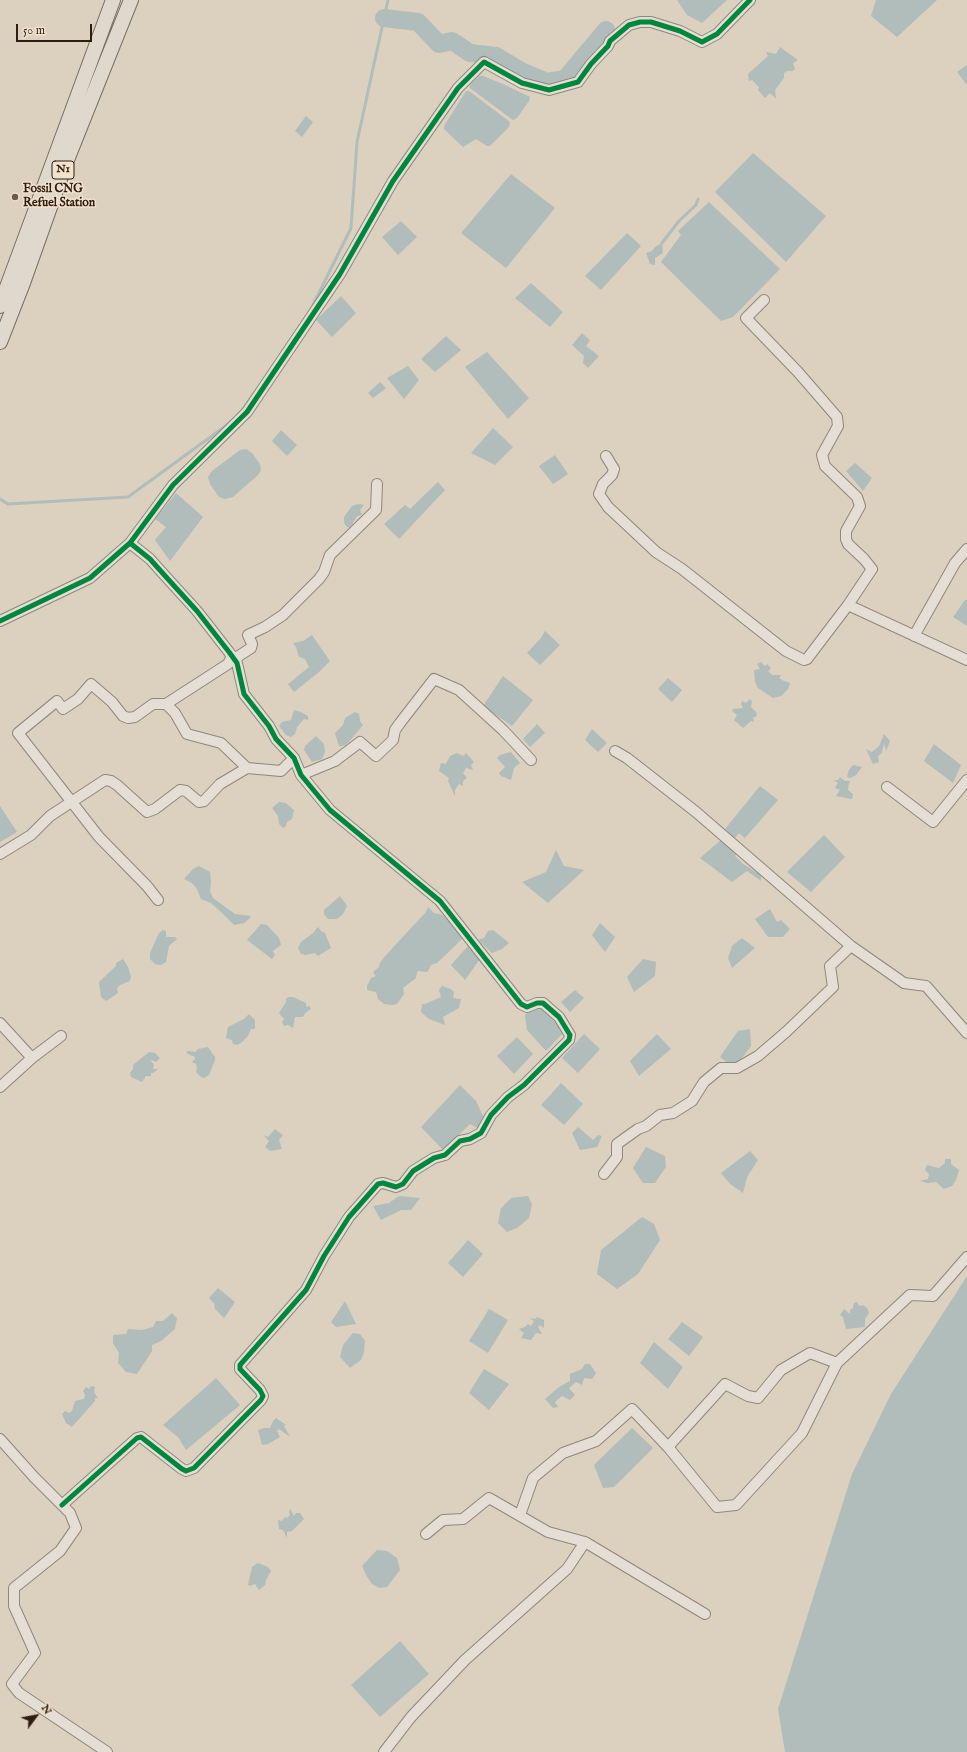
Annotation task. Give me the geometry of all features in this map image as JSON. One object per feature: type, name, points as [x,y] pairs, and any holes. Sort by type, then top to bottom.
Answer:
[{"type":"highway","name":"N1","points":[[0,306],[113,0]]},
{"type":"highway","name":"N1","points":[[0,342],[23,284],[65,165],[131,0]]},
{"type":"street","points":[[0,622],[90,578],[130,543],[172,486],[247,412],[340,274],[393,181],[458,88],[484,62],[522,82],[549,90],[578,82],[591,64],[608,46],[610,41],[629,25],[640,22],[651,22],[680,31],[702,42],[717,34],[750,0]]},
{"type":"street","points":[[606,456],[614,469],[612,475],[603,484],[599,494],[608,507],[656,552],[682,569],[786,651],[804,660],[807,659],[848,605],[872,569],[848,544],[846,539],[846,531],[860,506],[857,497],[825,466],[822,455],[838,426],[837,416],[798,372],[746,318],[764,300]]},
{"type":"street","points":[[158,900],[147,886],[99,837],[18,733],[57,701],[63,709],[78,699],[91,684],[112,702],[123,716],[128,718],[134,717],[153,704],[166,704],[228,664],[233,658],[251,648],[252,644],[248,635],[265,627],[283,615],[319,579],[324,572],[330,555],[376,510],[377,484]]},
{"type":"street","points":[[62,1505],[137,1438],[142,1437],[182,1469],[186,1471],[194,1468],[261,1400],[262,1396],[260,1390],[240,1369],[240,1365],[306,1290],[324,1256],[349,1217],[378,1184],[383,1183],[396,1187],[403,1184],[413,1171],[423,1164],[434,1158],[445,1155],[460,1141],[470,1139],[480,1133],[495,1110],[508,1097],[524,1085],[569,1040],[570,1035],[559,1016],[543,1003],[537,1003],[527,1007],[521,1004],[440,902],[330,810],[301,775],[294,758],[276,739],[269,726],[244,694],[237,663],[192,605],[150,559],[130,543]]},
{"type":"street","points":[[914,636],[955,563],[967,549]]},
{"type":"street","points":[[848,605],[967,660]]},
{"type":"street","points":[[301,775],[335,762],[360,742],[376,756],[393,740],[395,730],[434,679],[459,690],[503,730],[530,760]]},
{"type":"street","points":[[166,704],[175,714],[187,734],[221,743],[247,768]]},
{"type":"street","points":[[615,751],[628,758],[696,812],[851,946],[904,983],[926,986],[967,1033]]},
{"type":"street","points":[[0,854],[31,835],[50,816],[105,780],[112,781],[147,812],[155,809],[180,790],[186,791],[199,802],[204,801],[220,784],[247,768],[281,770],[294,758]]},
{"type":"street","points":[[887,787],[934,822],[967,780]]},
{"type":"street","points":[[604,1174],[617,1156],[617,1144],[638,1129],[646,1126],[660,1115],[673,1113],[692,1101],[704,1082],[721,1068],[737,1068],[758,1056],[786,1032],[834,987],[830,966],[851,946]]},
{"type":"street","points":[[0,1023],[32,1058]]},
{"type":"street","points":[[0,1087],[32,1058],[61,1036]]},
{"type":"street","points":[[520,1515],[533,1478],[562,1453],[596,1441],[632,1409],[668,1446],[718,1507],[736,1506],[802,1433],[837,1364],[910,1295],[933,1296],[967,1257]]},
{"type":"street","points":[[668,1446],[725,1384],[748,1396],[758,1398],[781,1370],[810,1353],[837,1364]]},
{"type":"street","points":[[0,1439],[34,1477],[70,1513],[76,1528],[60,1551],[14,1588],[14,1606],[35,1653],[12,1684],[19,1693],[107,1752]]},
{"type":"street","points":[[426,1534],[443,1520],[463,1519],[489,1498],[548,1532],[585,1542],[705,1614]]},
{"type":"street","points":[[384,1752],[411,1717],[465,1660],[567,1569],[585,1542]]},
{"type":"shaded area","points":[[677,0],[727,0],[702,23],[687,15]]},
{"type":"shaded area","points":[[876,0],[937,0],[897,37],[871,16]]},
{"type":"shaded area","points":[[780,47],[798,60],[793,63],[795,69],[793,71],[787,71],[784,73],[784,78],[775,90],[776,99],[770,93],[765,98],[758,90],[759,87],[752,80],[749,81],[748,74],[768,56],[766,52],[776,54]]},
{"type":"shaded area","points":[[967,65],[967,85],[957,72]]},
{"type":"shaded area","points":[[479,76],[483,76],[503,84],[530,97],[529,101],[517,118],[513,120],[470,88],[469,86]]},
{"type":"shaded area","points":[[466,91],[469,91],[510,122],[509,127],[490,146],[487,146],[476,139],[463,147],[444,129],[444,126]]},
{"type":"shaded area","points":[[306,116],[313,122],[302,137],[295,131]]},
{"type":"shaded area","points":[[753,153],[826,216],[786,262],[715,192]]},
{"type":"shaded area","points":[[511,174],[555,208],[506,268],[461,233]]},
{"type":"shaded area","points":[[709,202],[780,269],[733,317],[721,321],[661,262],[681,235],[678,231]]},
{"type":"shaded area","points":[[401,221],[417,237],[398,255],[382,237]]},
{"type":"shaded area","points":[[627,233],[641,246],[601,290],[585,276]]},
{"type":"shaded area","points":[[662,243],[663,253],[655,258],[655,265],[650,264],[646,253],[652,251],[655,247]]},
{"type":"shaded area","points":[[531,283],[563,312],[550,327],[515,298]]},
{"type":"shaded area","points":[[341,296],[356,313],[332,337],[316,320]]},
{"type":"shaded area","points":[[582,333],[590,340],[586,346],[599,356],[588,368],[583,363],[584,356],[572,345]]},
{"type":"shaded area","points":[[446,336],[461,350],[435,372],[421,359]]},
{"type":"shaded area","points":[[487,352],[529,398],[508,419],[465,367]]},
{"type":"shaded area","points":[[408,366],[419,380],[404,399],[387,378]]},
{"type":"shaded area","points":[[380,382],[386,388],[373,398],[368,393]]},
{"type":"shaded area","points":[[493,428],[513,447],[495,465],[471,453]]},
{"type":"shaded area","points":[[281,430],[297,445],[287,456],[272,441]]},
{"type":"shaded area","points":[[246,449],[252,453],[260,464],[261,470],[258,475],[233,497],[225,499],[219,497],[210,484],[208,477],[212,471],[240,450]]},
{"type":"shaded area","points":[[555,455],[568,474],[553,484],[539,466]]},
{"type":"shaded area","points":[[855,463],[872,478],[863,491],[846,471]]},
{"type":"shaded area","points":[[438,482],[445,490],[399,539],[384,524],[405,505],[410,509]]},
{"type":"shaded area","points":[[176,493],[203,517],[170,561],[155,540],[166,527],[155,519]]},
{"type":"shaded area","points":[[358,504],[364,505],[360,510],[362,515],[357,516],[350,528],[347,527],[344,523],[344,517],[352,506]]},
{"type":"shaded area","points":[[965,600],[967,600],[967,626],[953,617]]},
{"type":"shaded area","points":[[545,631],[560,645],[540,665],[527,653],[541,638]]},
{"type":"shaded area","points":[[312,635],[330,661],[294,692],[288,684],[309,667],[305,659],[299,657],[293,643],[303,641]]},
{"type":"shaded area","points":[[761,662],[765,666],[767,664],[771,668],[768,671],[772,675],[781,675],[779,678],[790,683],[788,689],[781,696],[773,698],[758,688],[755,682],[754,670],[760,669],[757,664]]},
{"type":"shaded area","points":[[503,676],[533,700],[512,726],[483,706]]},
{"type":"shaded area","points":[[668,678],[682,690],[672,702],[658,689]]},
{"type":"shaded area","points":[[750,699],[752,701],[751,707],[757,713],[756,717],[753,717],[754,722],[751,721],[743,728],[734,720],[737,715],[732,711],[733,709],[743,708],[741,704],[742,701],[746,703]]},
{"type":"shaded area","points":[[294,710],[308,716],[308,720],[304,719],[297,727],[295,734],[291,737],[286,735],[279,726],[282,722],[291,720]]},
{"type":"shaded area","points":[[355,712],[359,714],[360,721],[363,725],[347,744],[339,746],[335,733],[343,725],[345,718]]},
{"type":"shaded area","points":[[537,724],[545,733],[530,747],[523,739]]},
{"type":"shaded area","points":[[592,729],[607,743],[598,752],[585,740]]},
{"type":"shaded area","points":[[884,734],[890,741],[886,751],[884,743],[882,753],[878,756],[879,762],[873,764],[866,749],[872,752],[879,746]]},
{"type":"shaded area","points":[[316,736],[324,744],[325,752],[322,759],[312,762],[304,750],[305,746]]},
{"type":"shaded area","points":[[934,744],[961,765],[953,783],[924,761]]},
{"type":"shaded area","points":[[511,752],[520,763],[514,768],[511,780],[501,776],[499,773],[505,767],[497,758],[500,755]]},
{"type":"shaded area","points":[[457,753],[463,756],[466,753],[474,762],[471,765],[473,770],[466,768],[463,773],[467,778],[463,781],[463,786],[459,784],[455,790],[455,796],[448,781],[449,778],[439,771],[441,763],[446,764],[450,756]]},
{"type":"shaded area","points":[[853,765],[862,767],[856,775],[851,778],[847,777],[849,770]]},
{"type":"shaded area","points":[[840,777],[845,781],[851,781],[849,783],[848,790],[853,794],[852,799],[836,796],[840,790],[835,788],[838,783],[834,780],[838,780]]},
{"type":"shaded area","points":[[760,786],[778,800],[745,838],[739,833],[735,838],[725,829]]},
{"type":"shaded area","points":[[279,802],[286,803],[294,810],[292,819],[287,822],[286,826],[283,828],[279,824],[278,816],[272,808]]},
{"type":"shaded area","points":[[0,806],[17,832],[0,842]]},
{"type":"shaded area","points":[[824,835],[845,857],[811,892],[787,872]]},
{"type":"shaded area","points":[[722,839],[737,852],[735,856],[743,864],[761,875],[761,881],[747,871],[732,882],[700,858]]},
{"type":"shaded area","points":[[556,850],[564,866],[584,870],[548,903],[522,882],[546,872]]},
{"type":"shaded area","points":[[199,866],[210,872],[210,891],[213,898],[235,914],[251,916],[249,919],[244,923],[234,925],[211,903],[201,899],[197,889],[192,883],[184,879],[193,869]]},
{"type":"shaded area","points":[[340,896],[347,906],[343,914],[337,919],[328,919],[324,914],[324,910]]},
{"type":"shaded area","points":[[428,907],[434,913],[443,915],[463,938],[437,963],[431,965],[428,971],[417,972],[416,978],[403,988],[404,994],[397,1004],[384,1004],[378,999],[376,992],[367,990],[367,986],[371,978],[376,976],[373,972],[379,967],[386,955],[426,912]]},
{"type":"shaded area","points":[[770,909],[777,922],[781,920],[790,929],[783,937],[768,937],[755,919]]},
{"type":"shaded area","points":[[600,923],[615,937],[605,952],[592,935]]},
{"type":"shaded area","points":[[261,924],[267,925],[279,938],[281,945],[273,951],[275,955],[272,959],[247,940]]},
{"type":"shaded area","points":[[318,927],[325,933],[331,948],[318,956],[315,953],[305,955],[301,954],[298,948],[301,942]]},
{"type":"shaded area","points":[[163,930],[166,931],[166,937],[175,937],[177,939],[169,946],[166,962],[161,965],[155,964],[150,959],[150,953],[159,933]]},
{"type":"shaded area","points":[[493,930],[509,943],[502,949],[492,953],[478,940],[484,938],[488,931]]},
{"type":"shaded area","points":[[742,938],[755,948],[732,968],[728,958],[732,946]]},
{"type":"shaded area","points":[[468,946],[480,959],[465,980],[451,965]]},
{"type":"shaded area","points":[[123,959],[128,967],[131,977],[130,981],[120,985],[117,988],[118,993],[106,1001],[101,997],[99,982],[116,966],[116,963]]},
{"type":"shaded area","points":[[643,959],[656,962],[655,976],[634,992],[627,977]]},
{"type":"shaded area","points":[[442,986],[451,989],[454,992],[453,998],[461,999],[459,1008],[443,1017],[445,1025],[429,1019],[421,1012],[422,1004],[441,997],[439,990]]},
{"type":"shaded area","points":[[575,990],[584,998],[570,1012],[561,1002]]},
{"type":"shaded area","points":[[288,997],[294,997],[306,1003],[306,1007],[309,1006],[311,1009],[305,1013],[303,1017],[295,1017],[293,1028],[288,1025],[284,1026],[282,1022],[284,1019],[279,1013]]},
{"type":"shaded area","points":[[543,1009],[564,1032],[546,1051],[527,1030],[525,1015],[529,1010]]},
{"type":"shaded area","points":[[249,1014],[255,1020],[255,1029],[251,1029],[248,1036],[242,1042],[237,1045],[233,1044],[232,1040],[226,1038],[228,1027],[244,1019]]},
{"type":"shaded area","points":[[750,1029],[751,1046],[738,1063],[729,1064],[720,1057],[738,1031]]},
{"type":"shaded area","points":[[584,1034],[600,1049],[578,1073],[562,1058]]},
{"type":"shaded area","points":[[657,1034],[671,1049],[639,1076],[630,1061]]},
{"type":"shaded area","points":[[517,1037],[533,1054],[514,1074],[497,1056]]},
{"type":"shaded area","points":[[208,1047],[215,1057],[215,1060],[209,1075],[204,1078],[196,1072],[196,1064],[192,1062],[195,1057],[186,1053],[188,1051],[195,1052],[198,1049]]},
{"type":"shaded area","points":[[149,1052],[155,1053],[160,1058],[156,1062],[151,1061],[154,1065],[153,1069],[158,1069],[151,1073],[151,1076],[146,1076],[142,1082],[131,1077],[130,1073],[133,1069],[133,1065]]},
{"type":"shaded area","points":[[561,1083],[583,1104],[564,1125],[541,1105]]},
{"type":"shaded area","points":[[460,1085],[476,1101],[485,1120],[479,1129],[470,1124],[443,1150],[421,1127]]},
{"type":"shaded area","points":[[578,1127],[593,1140],[598,1135],[602,1136],[597,1147],[580,1150],[572,1133]]},
{"type":"shaded area","points":[[275,1129],[283,1135],[279,1140],[282,1149],[270,1151],[265,1147],[269,1141],[263,1135],[268,1137]]},
{"type":"shaded area","points":[[646,1147],[665,1156],[666,1167],[655,1183],[643,1183],[633,1168]]},
{"type":"shaded area","points":[[750,1151],[758,1160],[747,1177],[743,1193],[729,1183],[721,1173]]},
{"type":"shaded area","points":[[945,1159],[951,1159],[951,1164],[959,1170],[956,1180],[952,1186],[944,1189],[936,1182],[927,1183],[920,1181],[928,1179],[929,1174],[925,1170],[927,1165],[939,1168],[945,1163]]},
{"type":"shaded area","points":[[399,1196],[420,1198],[411,1210],[401,1210],[381,1220],[373,1206],[389,1203]]},
{"type":"shaded area","points":[[528,1196],[532,1204],[529,1218],[517,1228],[507,1232],[498,1223],[501,1208],[511,1198]]},
{"type":"shaded area","points":[[642,1217],[654,1224],[660,1240],[638,1274],[617,1289],[597,1274],[601,1250]]},
{"type":"shaded area","points":[[468,1240],[483,1254],[463,1277],[448,1263]]},
{"type":"shaded area","points":[[967,1276],[967,1752],[785,1752],[778,1709],[852,1474],[891,1394]]},
{"type":"shaded area","points":[[218,1288],[235,1302],[224,1318],[215,1309],[214,1303],[209,1298]]},
{"type":"shaded area","points":[[345,1301],[356,1324],[336,1327],[331,1322]]},
{"type":"shaded area","points":[[857,1302],[859,1306],[863,1305],[867,1308],[869,1313],[865,1319],[865,1327],[846,1329],[843,1317],[840,1315],[844,1309],[850,1314],[850,1310],[853,1308],[854,1303]]},
{"type":"shaded area","points":[[489,1309],[508,1320],[488,1353],[469,1341]]},
{"type":"shaded area","points":[[172,1313],[177,1318],[175,1329],[161,1341],[152,1345],[152,1351],[137,1374],[126,1372],[118,1363],[119,1353],[113,1343],[113,1335],[126,1334],[128,1329],[142,1330],[153,1327],[156,1321],[163,1321]]},
{"type":"shaded area","points":[[537,1317],[544,1320],[544,1328],[540,1325],[538,1327],[542,1334],[536,1333],[531,1340],[521,1338],[524,1333],[519,1329],[528,1324],[531,1326],[534,1321],[529,1318],[535,1319]]},
{"type":"shaded area","points":[[682,1322],[703,1337],[689,1356],[668,1339]]},
{"type":"shaded area","points":[[353,1333],[360,1334],[365,1341],[364,1352],[361,1360],[350,1368],[340,1357],[343,1345]]},
{"type":"shaded area","points":[[654,1342],[683,1367],[668,1389],[640,1363]]},
{"type":"shaded area","points":[[585,1364],[590,1364],[596,1373],[592,1379],[584,1378],[582,1385],[576,1382],[569,1388],[575,1395],[570,1400],[562,1396],[555,1402],[558,1407],[553,1408],[545,1399],[559,1387],[570,1381],[570,1374],[582,1369]]},
{"type":"shaded area","points":[[484,1369],[509,1384],[489,1410],[469,1393]]},
{"type":"shaded area","points":[[216,1378],[240,1405],[186,1450],[178,1437],[163,1425]]},
{"type":"shaded area","points":[[91,1386],[95,1387],[94,1392],[98,1398],[95,1398],[95,1401],[72,1427],[66,1423],[62,1414],[65,1411],[69,1413],[72,1411],[75,1401],[84,1399],[85,1395],[83,1391],[86,1387],[89,1389]]},
{"type":"shaded area","points":[[276,1418],[286,1425],[284,1426],[290,1437],[279,1429],[277,1431],[280,1437],[268,1444],[262,1445],[258,1430],[270,1428]]},
{"type":"shaded area","points":[[632,1428],[653,1448],[614,1487],[603,1488],[594,1465]]},
{"type":"shaded area","points":[[290,1509],[294,1516],[296,1513],[300,1513],[304,1519],[292,1531],[287,1532],[287,1538],[283,1530],[279,1529],[278,1520],[282,1521],[285,1517],[287,1518],[290,1515]]},
{"type":"shaded area","points":[[377,1550],[387,1551],[397,1558],[400,1570],[387,1587],[379,1588],[372,1584],[362,1566]]},
{"type":"shaded area","points":[[258,1563],[268,1567],[271,1571],[265,1585],[259,1590],[255,1584],[250,1586],[248,1585],[252,1567]]},
{"type":"shaded area","points":[[400,1641],[429,1674],[380,1717],[351,1685]]},
{"type":"waterway","points":[[313,305],[351,228],[357,142],[388,0]]},
{"type":"waterway","points":[[384,18],[418,22],[439,44],[452,41],[470,53],[496,56],[521,71],[547,82],[565,79],[606,30]]},
{"type":"waterway","points":[[662,243],[679,221],[696,205],[698,199]]},
{"type":"waterway","points":[[240,413],[254,393]]},
{"type":"waterway","points":[[0,499],[8,504],[128,497],[231,422]]},
{"type":"cycle path","points":[[0,621],[90,578],[130,543],[173,485],[247,412],[340,274],[393,181],[458,88],[484,62],[522,83],[549,90],[578,82],[591,64],[608,46],[610,41],[629,25],[640,22],[651,22],[680,31],[702,42],[717,34],[750,0]]},
{"type":"cycle path","points":[[62,1505],[137,1438],[141,1437],[182,1469],[186,1471],[194,1468],[261,1400],[263,1396],[260,1390],[240,1369],[240,1365],[306,1290],[324,1256],[349,1217],[378,1184],[383,1183],[396,1187],[403,1184],[413,1171],[434,1158],[445,1155],[460,1141],[470,1139],[481,1133],[491,1115],[508,1097],[524,1085],[569,1040],[570,1035],[559,1017],[543,1003],[537,1003],[527,1007],[521,1004],[440,901],[330,810],[301,775],[294,758],[276,739],[269,726],[244,694],[237,663],[229,652],[197,611],[150,559],[130,543]]},
{"type":"place","name":"Fossil CNG Refuel Station","points":[[15,197]]}]
